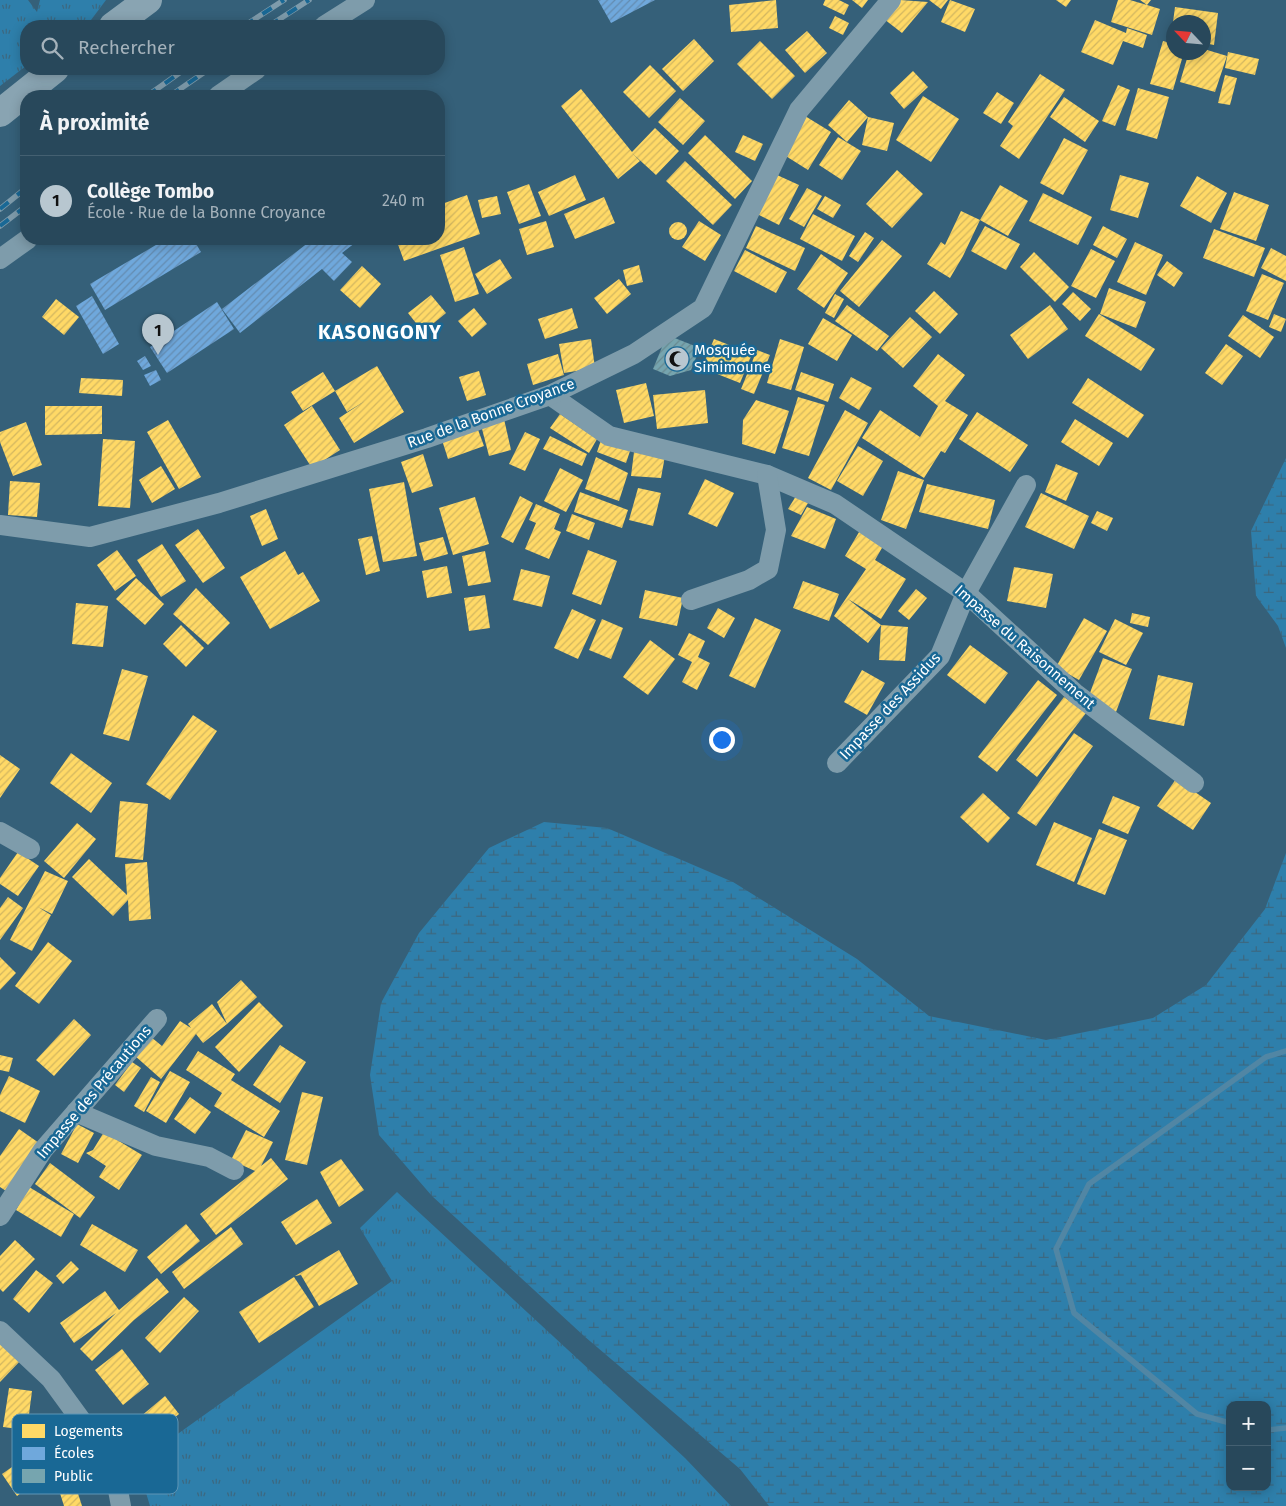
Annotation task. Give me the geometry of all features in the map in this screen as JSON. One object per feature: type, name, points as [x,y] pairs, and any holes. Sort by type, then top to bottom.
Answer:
[{"type":"main road","points":[[121,20],[148,0]]},
{"type":"main road","points":[[29,90],[48,75]]},
{"type":"main road","points":[[0,113],[20,97]]},
{"type":"street","points":[[333,20],[365,0]]},
{"type":"street","name":"Rue de la Bonne Croyance","points":[[0,525],[90,537],[229,500],[427,438],[550,395],[634,354],[702,308],[799,110],[890,0]]},
{"type":"street","points":[[227,90],[248,75]]},
{"type":"street","points":[[0,260],[20,245]]},
{"type":"street","name":"Impasse du Raisonnement","points":[[550,395],[609,436],[768,475],[835,504],[966,593],[1076,694],[1194,783]]},
{"type":"street","points":[[690,600],[750,580],[768,569],[776,530],[768,475]]},
{"type":"street","name":"Impasse des Assidus","points":[[837,763],[940,656],[966,593],[1026,485]]},
{"type":"street","points":[[0,832],[30,849]]},
{"type":"street","name":"Impasse des Précautions","points":[[0,1216],[42,1150],[157,1019]]},
{"type":"street","points":[[76,1112],[156,1146],[209,1157],[234,1170]]},
{"type":"street","points":[[0,1331],[51,1379],[77,1414]]},
{"type":"green space","points":[[0,0],[28,0],[37,12],[40,0],[106,0],[91,20],[20,20],[20,71],[0,86]]},
{"type":"green space","points":[[1286,458],[1286,648],[1278,626],[1256,596],[1251,531]]},
{"type":"green space","points":[[544,822],[607,828],[733,882],[857,959],[929,1016],[1046,1040],[1153,1018],[1206,985],[1265,909],[1286,853],[1286,1506],[769,1506],[740,1469],[584,1336],[432,1196],[379,1135],[370,1075],[381,1003],[419,933],[489,848]]},
{"type":"green space","points":[[397,1192],[685,1458],[731,1506],[150,1506],[146,1494],[178,1494],[178,1434],[392,1281],[360,1228]]},
{"type":"building: Logements","points":[[776,0],[778,28],[731,32],[729,5]]},
{"type":"building: Logements","points":[[825,0],[839,0],[849,5],[844,15],[823,5]]},
{"type":"building: Logements","points":[[852,0],[868,0],[862,8]]},
{"type":"building: Logements","points":[[900,0],[928,2],[902,33],[884,19]]},
{"type":"building: Logements","points":[[929,0],[948,0],[941,9]]},
{"type":"building: Logements","points":[[950,0],[975,9],[965,32],[941,22]]},
{"type":"building: Logements","points":[[1056,0],[1071,0],[1066,7]]},
{"type":"building: Logements","points":[[1118,0],[1130,0],[1160,9],[1152,35],[1111,22]]},
{"type":"building: Logements","points":[[1140,0],[1151,0],[1147,5]]},
{"type":"building: Logements","points":[[1175,7],[1218,13],[1214,45],[1211,44],[1211,15],[1174,15]]},
{"type":"building: Logements","points":[[835,16],[849,23],[843,35],[829,28]]},
{"type":"building: Logements","points":[[1095,20],[1126,33],[1127,28],[1147,35],[1143,48],[1123,41],[1113,65],[1081,52]]},
{"type":"building: Logements","points":[[807,31],[827,53],[805,73],[785,50]]},
{"type":"building: Logements","points":[[694,39],[714,61],[683,91],[662,69]]},
{"type":"building: Logements","points":[[760,41],[795,76],[772,99],[737,64]]},
{"type":"building: Logements","points":[[1163,41],[1166,42],[1166,60],[1182,60],[1173,90],[1150,84]]},
{"type":"building: Logements","points":[[1211,51],[1227,56],[1215,92],[1180,82],[1187,60],[1211,60]]},
{"type":"building: Logements","points":[[1228,52],[1259,59],[1255,75],[1225,68]]},
{"type":"building: Logements","points":[[650,65],[676,91],[649,118],[623,92]]},
{"type":"building: Logements","points":[[913,71],[928,87],[904,109],[890,93]]},
{"type":"building: Logements","points":[[1040,74],[1065,90],[1019,159],[1000,146],[1013,126],[1008,122]]},
{"type":"building: Logements","points":[[1225,75],[1237,78],[1230,105],[1218,103]]},
{"type":"building: Logements","points":[[1118,85],[1130,90],[1115,126],[1102,121]]},
{"type":"building: Logements","points":[[1138,88],[1169,97],[1157,139],[1126,130]]},
{"type":"building: Logements","points":[[581,89],[632,152],[655,128],[679,151],[656,175],[632,153],[640,161],[618,179],[561,106]]},
{"type":"building: Logements","points":[[997,92],[1014,103],[1001,124],[983,113]]},
{"type":"building: Logements","points":[[923,96],[959,119],[931,162],[896,140]]},
{"type":"building: Logements","points":[[1064,97],[1099,121],[1085,142],[1050,117]]},
{"type":"building: Logements","points":[[680,98],[705,121],[683,145],[658,122]]},
{"type":"building: Logements","points":[[849,100],[868,117],[847,142],[828,125]]},
{"type":"building: Logements","points":[[805,116],[831,132],[808,170],[781,153]]},
{"type":"building: Logements","points":[[868,117],[894,123],[887,151],[862,145]]},
{"type":"building: Logements","points":[[705,135],[752,181],[735,199],[688,153]]},
{"type":"building: Logements","points":[[743,135],[763,144],[755,161],[735,152]]},
{"type":"building: Logements","points":[[838,137],[861,151],[842,180],[819,165]]},
{"type":"building: Logements","points":[[1064,138],[1088,150],[1063,195],[1040,183]]},
{"type":"building: Logements","points":[[685,161],[732,205],[713,225],[666,181]]},
{"type":"building: Logements","points":[[897,170],[923,194],[892,228],[866,204]]},
{"type":"building: Logements","points":[[575,175],[586,200],[549,216],[538,192]]},
{"type":"building: Logements","points":[[777,175],[799,185],[779,225],[757,214]]},
{"type":"building: Logements","points":[[1120,175],[1149,183],[1138,218],[1110,210]]},
{"type":"building: Logements","points":[[1197,176],[1227,193],[1211,223],[1180,206]]},
{"type":"building: Logements","points":[[529,184],[541,216],[519,224],[507,192]]},
{"type":"building: Logements","points":[[1000,185],[1028,201],[1008,236],[980,220]]},
{"type":"building: Logements","points":[[807,188],[822,196],[804,227],[789,219]]},
{"type":"building: Logements","points":[[1234,192],[1269,205],[1256,241],[1220,229]]},
{"type":"building: Logements","points":[[1043,193],[1092,217],[1078,245],[1029,221]]},
{"type":"building: Logements","points":[[467,195],[480,234],[404,261],[398,245],[445,245],[445,203]]},
{"type":"building: Logements","points":[[497,196],[501,214],[482,218],[478,200]]},
{"type":"building: Logements","points":[[825,196],[841,205],[833,218],[817,209]]},
{"type":"building: Logements","points":[[604,197],[615,223],[575,239],[564,214]]},
{"type":"building: Logements","points":[[961,211],[980,220],[950,278],[927,264],[941,242],[945,245]]},
{"type":"building: Logements","points":[[813,214],[855,236],[842,261],[800,239]]},
{"type":"building: Logements","points":[[546,221],[554,247],[527,255],[519,229]]},
{"type":"building: Logements","points":[[699,221],[721,235],[705,261],[682,247]]},
{"type":"building: Logements","points":[[678,222],[684,225],[687,231],[684,237],[678,240],[672,237],[669,231],[672,225]]},
{"type":"building: Logements","points":[[756,226],[805,248],[795,271],[746,248]]},
{"type":"building: Logements","points":[[985,226],[1020,244],[1006,270],[971,251]]},
{"type":"building: Logements","points":[[1103,226],[1127,239],[1117,258],[1093,245]]},
{"type":"building: Logements","points":[[1214,229],[1265,248],[1254,277],[1203,258]]},
{"type":"building: Logements","points":[[865,232],[874,238],[858,262],[849,256]]},
{"type":"building: Logements","points":[[882,240],[902,256],[859,307],[840,291]]},
{"type":"building: Logements","points":[[1135,242],[1163,255],[1146,295],[1117,282]]},
{"type":"building: Logements","points":[[464,247],[479,294],[455,302],[440,255]]},
{"type":"building: Logements","points":[[1271,248],[1286,256],[1286,281],[1261,268]]},
{"type":"building: Logements","points":[[1091,249],[1115,261],[1096,298],[1071,286]]},
{"type":"building: Logements","points":[[745,250],[787,272],[776,293],[734,271]]},
{"type":"building: Logements","points":[[1034,252],[1069,287],[1055,302],[1020,267]]},
{"type":"building: Logements","points":[[821,254],[848,273],[824,308],[797,289]]},
{"type":"building: Logements","points":[[500,259],[512,278],[487,294],[475,274]]},
{"type":"building: Logements","points":[[1167,261],[1183,273],[1174,287],[1157,275]]},
{"type":"building: Logements","points":[[639,265],[643,282],[627,286],[623,270]]},
{"type":"building: Logements","points":[[362,266],[381,284],[360,308],[340,290]]},
{"type":"building: Logements","points":[[1262,274],[1284,283],[1268,320],[1246,311]]},
{"type":"building: Logements","points":[[619,279],[631,294],[607,314],[594,298]]},
{"type":"building: Logements","points":[[1109,288],[1146,302],[1136,328],[1100,314]]},
{"type":"building: Logements","points":[[934,291],[958,314],[940,334],[915,311]]},
{"type":"building: Logements","points":[[1073,292],[1091,309],[1080,321],[1062,304]]},
{"type":"building: Logements","points":[[835,294],[844,299],[834,318],[825,313]]},
{"type":"building: Logements","points":[[431,295],[446,313],[423,332],[408,313]]},
{"type":"building: Logements","points":[[56,299],[79,317],[64,335],[42,317]]},
{"type":"building: Logements","points":[[847,305],[889,336],[877,351],[835,321]]},
{"type":"building: Logements","points":[[1050,305],[1068,329],[1028,359],[1010,335]]},
{"type":"building: Logements","points":[[474,308],[487,324],[472,337],[458,321]]},
{"type":"building: Logements","points":[[572,308],[578,328],[545,339],[538,319]]},
{"type":"building: Logements","points":[[1099,314],[1155,349],[1141,371],[1085,336]]},
{"type":"building: Logements","points":[[1274,314],[1286,319],[1281,332],[1269,327]]},
{"type":"building: Logements","points":[[1243,315],[1274,337],[1260,358],[1228,336]]},
{"type":"building: Logements","points":[[910,317],[932,337],[903,368],[881,348]]},
{"type":"building: Logements","points":[[823,318],[852,335],[837,361],[808,344]]},
{"type":"building: Logements","points":[[591,339],[595,368],[564,373],[559,344]]},
{"type":"building: Logements","points":[[714,339],[752,354],[740,383],[702,368]]},
{"type":"building: Logements","points":[[780,339],[804,347],[791,390],[767,383]]},
{"type":"building: Logements","points":[[1226,344],[1243,356],[1222,385],[1205,373]]},
{"type":"building: Logements","points":[[757,350],[770,355],[754,394],[741,389]]},
{"type":"building: Logements","points":[[558,354],[564,375],[533,385],[527,364]]},
{"type":"building: Logements","points":[[938,354],[965,375],[945,401],[968,415],[945,453],[941,451],[924,478],[862,438],[880,410],[920,437],[938,406],[913,386]]},
{"type":"building: Logements","points":[[377,366],[404,412],[354,443],[339,418],[365,401],[347,412],[335,391]]},
{"type":"building: Logements","points":[[479,371],[486,395],[467,401],[459,377]]},
{"type":"building: Logements","points":[[323,372],[335,391],[303,411],[291,392]]},
{"type":"building: Logements","points":[[801,372],[834,384],[828,402],[795,390]]},
{"type":"building: Logements","points":[[851,377],[872,388],[859,410],[839,398]]},
{"type":"building: Logements","points":[[81,378],[123,380],[122,396],[79,393]]},
{"type":"building: Logements","points":[[1088,378],[1144,415],[1128,438],[1072,403]]},
{"type":"building: Logements","points":[[646,383],[654,416],[624,423],[616,390]]},
{"type":"building: Logements","points":[[705,390],[708,423],[657,429],[653,395]]},
{"type":"building: Logements","points":[[798,397],[825,405],[809,456],[782,448]]},
{"type":"building: Logements","points":[[756,400],[789,411],[775,454],[742,444],[743,420]]},
{"type":"building: Logements","points":[[45,406],[102,406],[102,434],[45,435]]},
{"type":"building: Logements","points":[[312,406],[340,450],[312,468],[284,425]]},
{"type":"building: Logements","points":[[845,410],[868,423],[831,490],[808,478]]},
{"type":"building: Logements","points":[[977,412],[1028,445],[1010,472],[959,439]]},
{"type":"building: Logements","points":[[560,414],[597,439],[589,453],[550,428]]},
{"type":"building: Logements","points":[[504,419],[511,450],[489,456],[481,425]]},
{"type":"building: Logements","points":[[1075,419],[1113,443],[1099,466],[1061,442]]},
{"type":"building: Logements","points":[[168,420],[201,477],[179,489],[147,432]]},
{"type":"building: Logements","points":[[26,422],[42,465],[13,476],[0,442],[0,432]]},
{"type":"building: Logements","points":[[477,427],[484,446],[448,459],[442,440]]},
{"type":"building: Logements","points":[[525,432],[540,439],[525,471],[509,464]]},
{"type":"building: Logements","points":[[550,436],[587,454],[582,466],[543,449]]},
{"type":"building: Logements","points":[[602,437],[631,448],[626,463],[597,452]]},
{"type":"building: Logements","points":[[103,439],[135,441],[130,508],[98,506]]},
{"type":"building: Logements","points":[[858,446],[883,461],[863,496],[837,481]]},
{"type":"building: Logements","points":[[634,452],[665,456],[661,478],[631,476]]},
{"type":"building: Logements","points":[[423,454],[433,486],[412,493],[401,462]]},
{"type":"building: Logements","points":[[596,457],[628,473],[619,501],[585,489]]},
{"type":"building: Logements","points":[[1056,464],[1078,473],[1066,501],[1045,492]]},
{"type":"building: Logements","points":[[161,466],[175,489],[152,503],[139,480]]},
{"type":"building: Logements","points":[[560,468],[583,480],[566,512],[544,501]]},
{"type":"building: Logements","points":[[898,471],[924,480],[906,529],[881,520]]},
{"type":"building: Logements","points":[[705,479],[734,493],[717,527],[688,514]]},
{"type":"building: Logements","points":[[10,481],[40,483],[37,517],[8,515]]},
{"type":"building: Logements","points":[[404,482],[417,556],[383,562],[369,489]]},
{"type":"building: Logements","points":[[927,484],[995,500],[988,529],[919,512]]},
{"type":"building: Logements","points":[[638,488],[661,493],[653,526],[629,520]]},
{"type":"building: Logements","points":[[580,492],[628,510],[622,528],[574,512]]},
{"type":"building: Logements","points":[[1041,493],[1089,516],[1074,549],[1025,527]]},
{"type":"building: Logements","points":[[520,496],[533,503],[513,543],[501,537]]},
{"type":"building: Logements","points":[[796,496],[808,503],[801,515],[788,509]]},
{"type":"building: Logements","points":[[475,497],[489,544],[453,555],[439,508]]},
{"type":"building: Logements","points":[[536,504],[560,514],[554,529],[561,532],[549,559],[525,549],[536,523],[529,520]]},
{"type":"building: Logements","points":[[807,507],[836,519],[825,549],[791,536]]},
{"type":"building: Logements","points":[[266,509],[278,539],[262,546],[250,516]]},
{"type":"building: Logements","points":[[1097,511],[1113,518],[1107,531],[1091,523]]},
{"type":"building: Logements","points":[[572,514],[595,523],[589,540],[566,531]]},
{"type":"building: Logements","points":[[862,527],[886,541],[875,560],[906,579],[881,619],[848,599],[881,625],[868,643],[834,616],[866,569],[845,556]]},
{"type":"building: Logements","points":[[198,529],[225,568],[203,583],[175,545]]},
{"type":"building: Logements","points":[[372,536],[380,571],[366,575],[358,539]]},
{"type":"building: Logements","points":[[443,537],[448,554],[424,561],[419,543]]},
{"type":"building: Logements","points":[[162,544],[186,581],[161,597],[137,560]]},
{"type":"building: Logements","points":[[117,550],[136,576],[115,591],[97,565]]},
{"type":"building: Logements","points":[[588,550],[617,561],[601,605],[572,594]]},
{"type":"building: Logements","points":[[285,551],[298,575],[303,572],[320,601],[270,629],[240,577]]},
{"type":"building: Logements","points":[[485,551],[491,582],[468,586],[462,556]]},
{"type":"building: Logements","points":[[447,566],[452,593],[427,598],[422,571]]},
{"type":"building: Logements","points":[[1014,567],[1053,574],[1046,608],[1007,601]]},
{"type":"building: Logements","points":[[521,569],[550,576],[542,607],[513,600]]},
{"type":"building: Logements","points":[[136,578],[164,604],[145,625],[116,599]]},
{"type":"building: Logements","points":[[803,581],[839,594],[829,621],[793,608]]},
{"type":"building: Logements","points":[[196,588],[230,623],[208,645],[173,614]]},
{"type":"building: Logements","points":[[916,589],[927,598],[909,620],[898,611]]},
{"type":"building: Logements","points":[[645,590],[683,598],[677,626],[639,618]]},
{"type":"building: Logements","points":[[485,595],[490,628],[469,631],[464,598]]},
{"type":"building: Logements","points":[[76,603],[108,606],[103,647],[72,644]]},
{"type":"building: Logements","points":[[718,608],[735,618],[724,638],[707,628]]},
{"type":"building: Logements","points":[[572,609],[596,620],[578,659],[554,648]]},
{"type":"building: Logements","points":[[1132,613],[1150,617],[1148,627],[1130,623]]},
{"type":"building: Logements","points":[[755,618],[781,630],[755,688],[729,676]]},
{"type":"building: Logements","points":[[1084,618],[1107,631],[1079,680],[1056,667]]},
{"type":"building: Logements","points":[[602,619],[623,628],[611,659],[589,650]]},
{"type":"building: Logements","points":[[1115,619],[1143,633],[1126,665],[1099,652]]},
{"type":"building: Logements","points":[[181,625],[204,648],[186,667],[163,644]]},
{"type":"building: Logements","points":[[881,625],[908,627],[905,661],[879,660]]},
{"type":"building: Logements","points":[[689,633],[705,641],[698,657],[710,663],[697,690],[682,682],[692,662],[678,655]]},
{"type":"building: Logements","points":[[650,640],[675,659],[648,695],[623,677]]},
{"type":"building: Logements","points":[[970,645],[1008,673],[985,704],[947,675]]},
{"type":"building: Logements","points":[[1103,658],[1132,669],[1116,712],[1087,701]]},
{"type":"building: Logements","points":[[122,669],[148,676],[129,741],[103,734]]},
{"type":"building: Logements","points":[[862,670],[885,683],[867,715],[844,702]]},
{"type":"building: Logements","points":[[1158,675],[1193,683],[1184,726],[1149,719]]},
{"type":"building: Logements","points":[[1038,680],[1057,695],[997,772],[978,757]]},
{"type":"building: Logements","points":[[1064,697],[1086,713],[1037,777],[1016,760]]},
{"type":"building: Logements","points":[[193,715],[217,731],[170,800],[146,784]]},
{"type":"building: Logements","points":[[1074,733],[1093,746],[1036,826],[1017,813]]},
{"type":"building: Logements","points":[[71,753],[112,783],[91,813],[50,783]]},
{"type":"building: Logements","points":[[0,755],[20,769],[0,798]]},
{"type":"building: Logements","points":[[1176,779],[1211,803],[1193,830],[1157,806]]},
{"type":"building: Logements","points":[[983,793],[1010,818],[988,843],[960,817]]},
{"type":"building: Logements","points":[[1113,796],[1140,807],[1128,834],[1102,823]]},
{"type":"building: Logements","points":[[120,801],[148,804],[143,860],[115,857]]},
{"type":"building: Logements","points":[[1054,822],[1092,838],[1074,882],[1036,865]]},
{"type":"building: Logements","points":[[77,823],[96,839],[64,878],[44,861]]},
{"type":"building: Logements","points":[[1099,829],[1127,840],[1105,895],[1077,884]]},
{"type":"building: Logements","points":[[18,852],[39,866],[18,896],[0,884],[0,878]]},
{"type":"building: Logements","points":[[89,859],[127,895],[125,864],[147,862],[151,919],[129,921],[128,900],[113,916],[72,877]]},
{"type":"building: Logements","points":[[45,871],[68,881],[52,914],[38,907],[51,915],[32,951],[10,940]]},
{"type":"building: Logements","points":[[8,897],[23,908],[0,940],[0,908]]},
{"type":"building: Logements","points":[[48,942],[72,961],[39,1004],[15,986]]},
{"type":"building: Logements","points":[[0,957],[16,973],[0,990]]},
{"type":"building: Logements","points":[[241,980],[257,997],[227,1024],[217,1002]]},
{"type":"building: Logements","points":[[259,1002],[283,1026],[239,1072],[215,1047]]},
{"type":"building: Logements","points":[[212,1004],[227,1024],[203,1043],[196,1034],[161,1079],[134,1055],[151,1037],[162,1046],[180,1021],[191,1028],[188,1024]]},
{"type":"building: Logements","points":[[74,1019],[91,1035],[54,1076],[36,1060]]},
{"type":"building: Logements","points":[[280,1045],[306,1062],[280,1103],[253,1085]]},
{"type":"building: Logements","points":[[198,1051],[235,1074],[231,1080],[280,1111],[264,1137],[214,1106],[222,1093],[186,1070]]},
{"type":"building: Logements","points":[[0,1055],[13,1058],[9,1072],[0,1070]]},
{"type":"building: Logements","points":[[132,1062],[141,1068],[124,1092],[115,1085]]},
{"type":"building: Logements","points":[[170,1071],[190,1082],[166,1123],[146,1111]]},
{"type":"building: Logements","points":[[9,1076],[40,1091],[25,1123],[0,1111],[0,1095]]},
{"type":"building: Logements","points":[[151,1077],[160,1082],[144,1112],[134,1106]]},
{"type":"building: Logements","points":[[302,1092],[323,1097],[307,1165],[285,1160]]},
{"type":"building: Logements","points":[[190,1097],[211,1112],[195,1134],[174,1119]]},
{"type":"building: Logements","points":[[77,1124],[94,1133],[78,1163],[61,1154]]},
{"type":"building: Logements","points":[[19,1129],[39,1143],[6,1191],[0,1187],[0,1156]]},
{"type":"building: Logements","points":[[246,1130],[273,1142],[261,1166],[271,1158],[288,1179],[216,1235],[200,1214],[255,1171],[231,1160]]},
{"type":"building: Logements","points":[[104,1132],[142,1155],[119,1190],[99,1177],[106,1166],[86,1153],[93,1150]]},
{"type":"building: Logements","points":[[341,1159],[364,1190],[339,1207],[320,1172]]},
{"type":"building: Logements","points":[[50,1163],[95,1197],[80,1218],[35,1184]]},
{"type":"building: Logements","points":[[29,1187],[74,1214],[61,1237],[16,1210]]},
{"type":"building: Logements","points":[[317,1199],[332,1223],[296,1245],[281,1222]]},
{"type":"building: Logements","points":[[92,1224],[138,1250],[125,1272],[80,1245]]},
{"type":"building: Logements","points":[[186,1224],[200,1241],[161,1274],[147,1257]]},
{"type":"building: Logements","points":[[231,1227],[243,1244],[184,1289],[172,1272]]},
{"type":"building: Logements","points":[[15,1240],[35,1259],[3,1292],[0,1289],[0,1256]]},
{"type":"building: Logements","points":[[339,1250],[358,1284],[319,1306],[301,1275],[295,1276]]},
{"type":"building: Logements","points":[[71,1261],[79,1269],[63,1284],[56,1276]]},
{"type":"building: Logements","points":[[36,1270],[53,1283],[29,1313],[13,1299]]},
{"type":"building: Logements","points":[[294,1277],[314,1307],[259,1343],[239,1312]]},
{"type":"building: Logements","points":[[157,1278],[169,1292],[134,1320],[92,1361],[80,1349],[116,1313],[74,1343],[60,1323],[105,1291],[119,1310]]},
{"type":"building: Logements","points":[[184,1297],[199,1311],[160,1353],[145,1338]]},
{"type":"building: Logements","points":[[0,1343],[21,1360],[0,1382]]},
{"type":"building: Logements","points":[[122,1349],[149,1384],[123,1405],[95,1370]]},
{"type":"building: Logements","points":[[9,1388],[32,1391],[29,1414],[12,1414],[12,1428],[3,1427]]},
{"type":"building: Logements","points":[[165,1396],[179,1414],[178,1415],[144,1414]]},
{"type":"building: Logements","points":[[12,1467],[12,1489],[2,1474]]},
{"type":"building: Logements","points":[[60,1494],[78,1494],[82,1506],[64,1506]]},
{"type":"building: Écoles","points":[[598,0],[655,0],[611,23]]},
{"type":"building: Écoles","points":[[156,245],[197,245],[201,252],[105,310],[90,284]]},
{"type":"building: Écoles","points":[[305,245],[352,245],[342,253],[352,262],[334,281],[322,269],[240,333],[222,309]]},
{"type":"building: Écoles","points":[[92,296],[119,344],[103,354],[76,306]]},
{"type":"building: Écoles","points":[[217,302],[234,329],[167,373],[150,347]]},
{"type":"building: Écoles","points":[[145,356],[151,366],[143,370],[137,361]]},
{"type":"building: Écoles","points":[[156,370],[161,380],[150,386],[144,375]]},
{"type":"building: Public","name":"Mosquée Simimoune","points":[[667,335],[700,348],[691,370],[670,376],[653,369]]},
{"type":"waterway","points":[[1226,1422],[1197,1414],[1074,1313],[1056,1249],[1089,1184],[1266,1057],[1286,1051]]},
{"type":"waterway","points":[[1271,1430],[1286,1428]]},
{"type":"railway","points":[[253,20],[284,0]]},
{"type":"railway","points":[[278,20],[309,0]]},
{"type":"railway","points":[[155,90],[177,75]]},
{"type":"railway","points":[[179,90],[200,75]]},
{"type":"railway","points":[[0,209],[20,193]]},
{"type":"railway","points":[[0,226],[20,211]]},
{"type":"place","name":"Collège Tombo","points":[[158,355]]},
{"type":"place","name":"Mosquée Simimoune","points":[[677,359]]},
{"type":"district","name":"KASONGONY","points":[[380,332]]}]
